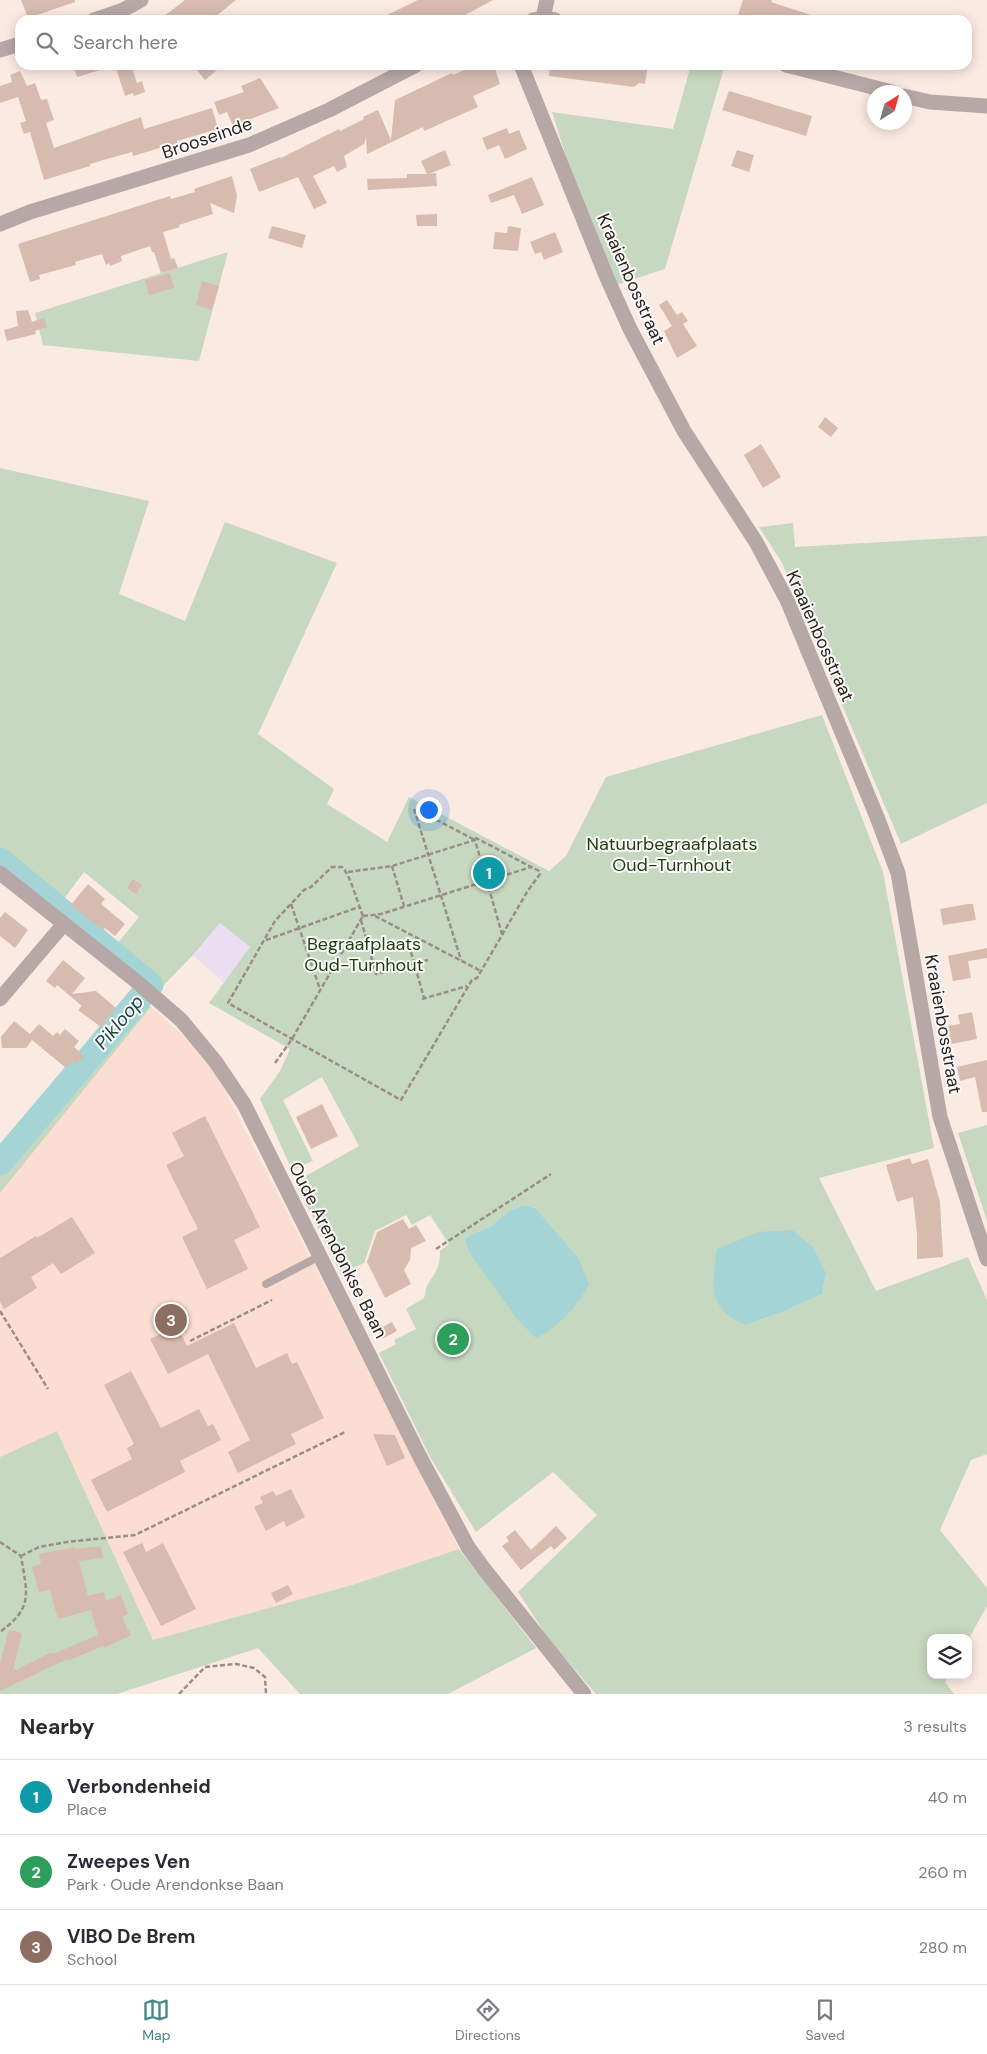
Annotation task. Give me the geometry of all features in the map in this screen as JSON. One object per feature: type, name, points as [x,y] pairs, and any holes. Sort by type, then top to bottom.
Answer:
[{"type":"street","points":[[108,15],[123,10],[141,0]]},
{"type":"street","points":[[545,15],[547,0]]},
{"type":"street","points":[[0,50],[15,46]]},
{"type":"street","name":"Brooseinde","points":[[0,224],[30,212],[248,145],[329,110],[406,70]]},
{"type":"street","name":"Kraaienbosstraat","points":[[522,70],[603,269],[630,329],[684,431],[756,542],[787,600],[877,817],[898,873],[940,1117],[987,1259]]},
{"type":"street","points":[[806,70],[867,86]]},
{"type":"street","points":[[912,98],[930,102],[987,106]]},
{"type":"street","name":"Oude Arendonkse Baan","points":[[0,873],[136,981],[181,1020],[216,1060],[239,1097],[420,1457],[468,1547],[584,1694]]},
{"type":"street","points":[[0,999],[64,925]]},
{"type":"lane","points":[[266,1284],[320,1256]]},
{"type":"path","points":[[460,960],[414,808],[475,840],[502,934]]},
{"type":"path","points":[[348,872],[392,866],[475,840],[476,838],[531,867],[540,874],[481,971],[469,985],[401,1100],[228,1004],[275,921],[304,890],[311,888],[332,867],[342,867],[348,872],[376,974],[428,960]]},
{"type":"path","points":[[392,866],[404,906]]},
{"type":"path","points":[[275,1063],[292,1039],[362,918],[531,867]]},
{"type":"path","points":[[291,904],[320,989]]},
{"type":"path","points":[[265,940],[359,907]]},
{"type":"path","points":[[373,915],[481,971]]},
{"type":"path","points":[[411,952],[423,998],[469,985]]},
{"type":"path","points":[[436,1249],[551,1174]]},
{"type":"path","points":[[190,1341],[272,1300]]},
{"type":"path","points":[[0,1311],[48,1389]]},
{"type":"path","points":[[0,1319],[4,1317]]},
{"type":"path","points":[[21,1556],[39,1547],[67,1542],[136,1535],[346,1432]]},
{"type":"path","points":[[0,1542],[21,1556],[26,1590],[24,1609],[11,1624],[0,1632]]},
{"type":"path","points":[[179,1694],[205,1667],[236,1664],[254,1668],[265,1677],[266,1694]]},
{"type":"shaded area","points":[[220,923],[250,947],[224,983],[193,955]]},
{"type":"shaded area","points":[[151,1007],[189,1041],[209,1066],[225,1091],[459,1549],[352,1585],[153,1640],[57,1432],[0,1457],[0,1193]]},
{"type":"green space","points":[[690,70],[724,70],[665,269],[616,285],[579,198],[552,112],[673,129]]},
{"type":"green space","points":[[228,252],[199,361],[43,345],[35,313]]},
{"type":"green space","points":[[0,468],[149,501],[119,594],[185,621],[225,522],[337,563],[258,734],[334,789],[327,804],[387,842],[409,797],[549,871],[566,856],[606,777],[822,715],[883,872],[934,1148],[819,1178],[876,1291],[968,1257],[987,1300],[987,1454],[971,1460],[940,1530],[987,1588],[987,1606],[971,1634],[927,1634],[927,1679],[947,1679],[945,1682],[954,1694],[596,1694],[548,1638],[518,1592],[597,1515],[553,1472],[476,1532],[429,1455],[379,1353],[396,1344],[394,1340],[416,1329],[406,1309],[424,1298],[426,1287],[438,1266],[440,1251],[449,1244],[430,1215],[412,1225],[406,1215],[375,1231],[364,1263],[341,1274],[295,1182],[359,1146],[322,1077],[283,1100],[313,1161],[292,1170],[260,1099],[280,1071],[290,1049],[209,1003],[250,947],[220,923],[193,955],[161,988],[112,950],[139,917],[84,872],[60,904],[0,854]],"holes":[[[523,1205],[535,1208],[487,1276],[468,1251],[465,1238],[493,1225],[509,1211]],[[814,1248],[826,1272],[822,1294],[785,1311],[746,1325]]]},
{"type":"green space","points":[[793,523],[795,547],[987,536],[987,803],[901,844],[782,563],[759,527]]},
{"type":"green space","points":[[140,997],[151,1007],[0,1193],[0,1163]]},
{"type":"green space","points":[[987,1125],[987,1221],[958,1133]]},
{"type":"green space","points":[[57,1431],[153,1640],[352,1585],[459,1549],[536,1648],[448,1694],[300,1694],[258,1648],[117,1694],[0,1694],[0,1457]]},
{"type":"water","points":[[523,1205],[535,1208],[579,1259],[589,1284],[567,1316],[552,1329],[536,1338],[517,1319],[468,1251],[465,1238],[493,1225],[509,1211]]},
{"type":"water","points":[[792,1230],[814,1248],[826,1272],[822,1294],[785,1311],[746,1325],[733,1319],[718,1303],[715,1294],[713,1284],[717,1249],[759,1232]]},
{"type":"building","points":[[21,0],[75,0],[75,2],[37,15],[27,15]]},
{"type":"building","points":[[185,0],[236,0],[217,15],[166,15]]},
{"type":"building","points":[[418,0],[493,0],[465,15],[387,15]]},
{"type":"building","points":[[743,0],[772,0],[771,2],[811,15],[738,15]]},
{"type":"building","points":[[75,70],[100,70],[77,77]]},
{"type":"building","points":[[117,70],[133,70],[137,83],[142,81],[145,92],[134,96],[133,93],[125,96]]},
{"type":"building","points":[[197,70],[217,70],[205,80]]},
{"type":"building","points":[[464,70],[496,70],[500,84],[473,96],[478,107],[424,131],[423,127],[367,154],[366,137],[364,144],[344,156],[347,167],[337,172],[334,166],[313,176],[327,203],[314,209],[298,177],[259,192],[250,169],[281,158],[339,129],[340,131],[378,110],[391,140],[395,100],[452,73],[453,75]]},
{"type":"building","points":[[550,70],[647,70],[645,84],[639,83],[634,87],[549,76]]},
{"type":"building","points":[[20,71],[27,86],[35,83],[41,100],[47,99],[54,120],[46,123],[54,148],[141,117],[144,129],[212,108],[218,129],[177,141],[178,144],[133,156],[132,152],[44,180],[30,132],[24,134],[20,123],[26,121],[18,97],[0,103],[0,86],[12,82],[10,75]]},
{"type":"building","points":[[260,78],[279,108],[233,126],[227,112],[219,115],[214,102],[244,92],[241,86]]},
{"type":"building","points":[[729,91],[812,116],[806,136],[722,110]]},
{"type":"building","points":[[507,128],[509,134],[519,130],[527,149],[505,159],[499,145],[487,150],[482,138]]},
{"type":"building","points":[[445,150],[451,165],[429,174],[436,173],[437,186],[368,190],[367,179],[407,178],[407,174],[427,174],[421,161]]},
{"type":"building","points":[[737,150],[754,155],[749,172],[731,166]]},
{"type":"building","points":[[232,176],[237,196],[234,213],[210,203],[213,214],[163,232],[171,259],[174,258],[178,268],[161,273],[150,246],[121,256],[122,261],[110,266],[109,263],[106,265],[102,254],[75,262],[76,265],[39,275],[40,279],[30,282],[18,244],[170,196],[171,199],[195,192],[194,189]]},
{"type":"building","points":[[532,177],[544,205],[522,214],[514,195],[491,203],[488,195]]},
{"type":"building","points":[[437,214],[437,226],[417,226],[416,215]]},
{"type":"building","points":[[272,226],[306,235],[302,248],[268,238]]},
{"type":"building","points":[[508,226],[521,228],[518,251],[493,249],[495,232],[507,233]]},
{"type":"building","points":[[555,232],[563,252],[544,260],[541,252],[535,254],[530,242]]},
{"type":"building","points":[[170,273],[174,288],[149,295],[145,280]]},
{"type":"building","points":[[202,281],[219,286],[212,310],[196,305]]},
{"type":"building","points":[[667,300],[677,315],[682,312],[688,321],[683,324],[697,346],[677,358],[664,331],[672,326],[659,305]]},
{"type":"building","points":[[28,310],[32,322],[44,318],[47,327],[35,331],[36,334],[7,341],[4,330],[18,326],[16,311]]},
{"type":"building","points":[[825,417],[838,428],[831,437],[818,427]]},
{"type":"building","points":[[761,444],[781,477],[763,488],[744,455]]},
{"type":"building","points":[[133,879],[142,885],[136,894],[127,888]]},
{"type":"building","points":[[88,884],[105,899],[101,904],[125,924],[115,936],[105,928],[103,930],[71,905]]},
{"type":"building","points":[[973,904],[976,920],[943,925],[940,909]]},
{"type":"building","points":[[5,912],[28,930],[15,948],[0,936],[0,918]]},
{"type":"building","points":[[987,948],[987,958],[968,961],[971,978],[953,981],[948,956]]},
{"type":"building","points":[[63,960],[85,978],[72,994],[96,991],[116,1008],[101,1027],[78,1010],[82,1006],[57,985],[55,988],[46,981]]},
{"type":"building","points":[[972,1012],[977,1039],[951,1044],[948,1026],[960,1024],[958,1015]]},
{"type":"building","points":[[14,1021],[30,1034],[39,1024],[53,1036],[57,1032],[60,1035],[65,1029],[79,1041],[74,1047],[84,1056],[76,1065],[73,1061],[66,1068],[32,1040],[26,1048],[2,1048],[1,1037]]},
{"type":"building","points":[[987,1060],[987,1112],[982,1112],[975,1077],[960,1081],[957,1067]]},
{"type":"building","points":[[322,1104],[338,1136],[311,1149],[296,1117]]},
{"type":"building","points":[[205,1116],[260,1227],[234,1240],[248,1269],[207,1289],[182,1237],[198,1229],[166,1165],[184,1156],[172,1133]]},
{"type":"building","points":[[910,1158],[912,1164],[928,1159],[940,1202],[943,1257],[917,1259],[917,1234],[913,1197],[897,1202],[886,1165]]},
{"type":"building","points":[[72,1217],[95,1253],[61,1274],[53,1263],[31,1277],[37,1288],[4,1309],[0,1302],[0,1258]]},
{"type":"building","points":[[403,1219],[409,1229],[416,1225],[426,1241],[411,1248],[410,1260],[404,1270],[411,1284],[385,1298],[367,1262],[377,1232]]},
{"type":"building","points":[[392,1322],[397,1331],[382,1339],[377,1330]]},
{"type":"building","points":[[234,1323],[256,1368],[287,1353],[292,1364],[297,1362],[324,1418],[291,1434],[296,1444],[238,1473],[228,1452],[250,1440],[208,1354],[168,1374],[150,1339],[177,1326],[187,1346]]},
{"type":"building","points":[[131,1371],[161,1428],[199,1409],[208,1426],[213,1424],[221,1440],[180,1461],[185,1472],[107,1512],[91,1480],[132,1459],[127,1448],[134,1444],[104,1385]]},
{"type":"building","points":[[373,1434],[395,1435],[405,1458],[387,1466]]},
{"type":"building","points":[[291,1489],[305,1517],[286,1527],[284,1521],[266,1531],[254,1507],[263,1503],[260,1497],[273,1491],[276,1496]]},
{"type":"building","points":[[556,1526],[567,1538],[554,1550],[551,1546],[521,1570],[502,1546],[509,1541],[506,1537],[515,1530],[531,1550]]},
{"type":"building","points":[[142,1543],[146,1552],[163,1543],[196,1609],[161,1626],[123,1552]]},
{"type":"building","points":[[101,1546],[103,1558],[79,1561],[88,1596],[104,1592],[106,1601],[121,1595],[128,1614],[122,1617],[131,1635],[104,1648],[103,1646],[68,1661],[67,1659],[0,1691],[0,1663],[9,1630],[22,1633],[13,1671],[52,1652],[53,1654],[98,1635],[91,1610],[58,1619],[50,1590],[39,1592],[32,1567],[41,1564],[39,1554],[75,1547],[75,1549]]},
{"type":"building","points":[[288,1585],[293,1594],[276,1603],[271,1593]]},
{"type":"waterway","name":"Pikloop","points":[[0,860],[151,985],[0,1163]]},
{"type":"place","name":"Verbondenheid","points":[[489,873]]},
{"type":"place","name":"VIBO De Brem","points":[[171,1320]]},
{"type":"place","name":"Zweepes Ven","points":[[453,1339]]},
{"type":"park label","name":"Natuurbegraafplaats Oud-Turnhout","points":[[672,854]]},
{"type":"park label","name":"Begraafplaats Oud-Turnhout","points":[[364,954]]}]
